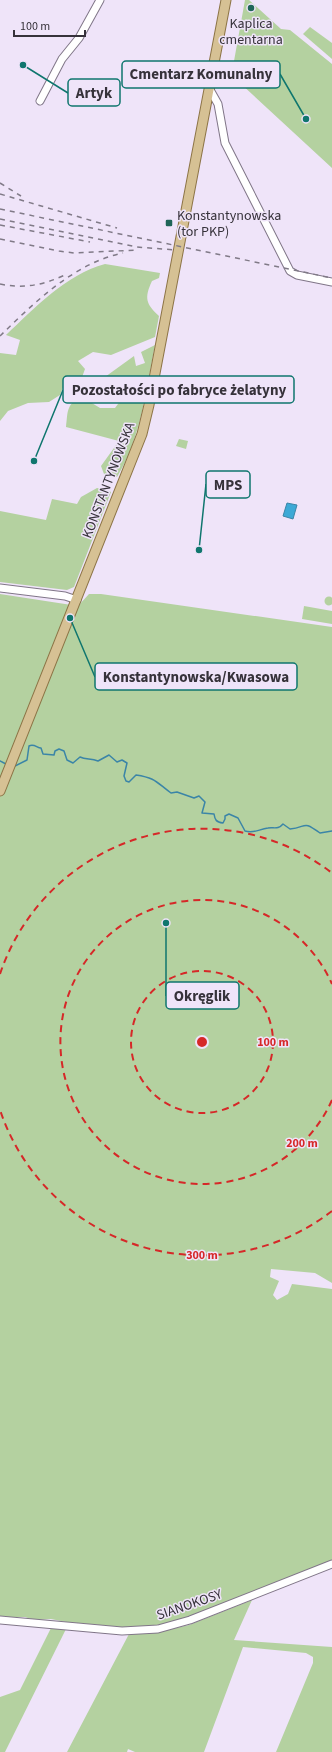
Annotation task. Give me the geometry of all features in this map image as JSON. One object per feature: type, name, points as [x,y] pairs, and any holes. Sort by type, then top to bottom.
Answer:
[{"type":"main road","name":"KONSTANTYNOWSKA","points":[[0,791],[134,458],[146,421],[226,0]]},
{"type":"street","points":[[40,101],[62,59],[79,38],[100,0]]},
{"type":"street","points":[[209,88],[218,104],[226,143],[287,266],[294,274],[332,282]]},
{"type":"street","points":[[0,588],[65,596],[77,600]]},
{"type":"street","name":"SIANOKOSY","points":[[0,1620],[123,1631],[158,1629],[190,1620],[332,1564]]},
{"type":"green space","points":[[245,0],[249,0],[281,29],[290,30],[332,64],[332,168],[227,71],[234,61]]},
{"type":"green space","points":[[310,27],[332,43],[332,59],[303,34]]},
{"type":"green space","points":[[105,264],[160,273],[159,278],[152,281],[147,296],[151,308],[159,316],[155,337],[111,355],[93,352],[78,361],[85,369],[81,380],[65,382],[60,395],[49,402],[28,403],[8,411],[0,421],[0,353],[16,355],[20,340],[6,335],[64,284],[90,269]]},
{"type":"green space","points":[[155,345],[142,413],[132,446],[117,477],[104,474],[101,466],[119,441],[66,427],[70,405],[82,397],[100,408],[115,408],[121,400],[135,395],[135,383],[126,380],[117,388],[106,388],[98,382],[134,356],[136,366],[145,363],[141,352]]},
{"type":"green space","points":[[179,439],[188,441],[186,449],[176,446]]},
{"type":"green space","points":[[97,488],[111,492],[74,587],[67,590],[0,582],[0,511],[46,520],[52,499],[77,504],[81,497]]},
{"type":"green space","points":[[0,594],[78,606],[89,594],[101,594],[332,627],[332,1283],[315,1273],[271,1269],[270,1277],[279,1281],[273,1295],[277,1300],[288,1294],[292,1284],[332,1289],[332,1560],[183,1619],[165,1624],[132,1628],[66,1622],[51,1619],[34,1620],[25,1617],[0,1617]]},
{"type":"green space","points":[[329,596],[334,601],[329,606],[324,601]]},
{"type":"green space","points":[[304,606],[332,611],[332,624],[302,619]]},
{"type":"green space","points":[[252,1600],[234,1640],[332,1647],[332,1752],[276,1752],[313,1663],[313,1657],[306,1653],[243,1647],[204,1752],[135,1752],[128,1749],[127,1752],[67,1752],[129,1634],[155,1633],[189,1625]]},
{"type":"green space","points":[[51,1628],[66,1629],[5,1752],[0,1752],[0,1697],[20,1690]]},
{"type":"water","points":[[287,503],[297,505],[293,519],[283,516]]},
{"type":"waterway","points":[[15,766],[27,760],[29,746],[31,745],[41,748],[43,754],[54,755],[55,751],[59,749],[64,751],[67,760],[73,763],[80,757],[98,761],[109,755],[117,762],[122,760],[127,763],[124,776],[126,781],[129,782],[136,775],[143,776],[155,781],[171,793],[177,792],[194,798],[199,796],[205,802],[202,813],[214,814],[216,820],[223,823],[225,816],[229,814],[238,818],[245,831],[254,832],[268,828],[278,828],[283,824],[290,829],[307,825],[320,833],[332,831]]},
{"type":"waterway","points":[[0,761],[6,764]]},
{"type":"railway","points":[[0,183],[21,196]]},
{"type":"railway","points":[[0,194],[117,228]]},
{"type":"railway","points":[[0,209],[332,278]]},
{"type":"railway","points":[[0,219],[137,247],[177,250]]},
{"type":"railway","points":[[0,225],[90,242]]},
{"type":"railway","points":[[0,239],[74,253],[137,250]]},
{"type":"railway","points":[[0,336],[41,298],[72,275],[105,258],[123,253]]},
{"type":"railway","points":[[0,284],[17,286],[41,284],[65,275]]},
{"type":"place","name":"Kaplica cmentarna","points":[[251,8]]},
{"type":"place","name":"Artyk","points":[[23,65]]},
{"type":"place","name":"Cmentarz Komunalny","points":[[306,119]]},
{"type":"place","name":"Konstantynowska (tor PKP)","points":[[169,223]]},
{"type":"place","name":"Pozostałości po fabryce żelatyny","points":[[34,461]]},
{"type":"place","name":"MPS","points":[[199,550]]},
{"type":"place","name":"Konstantynowska/Kwasowa","points":[[70,618]]},
{"type":"place","name":"Okręglik","points":[[166,923]]}]
